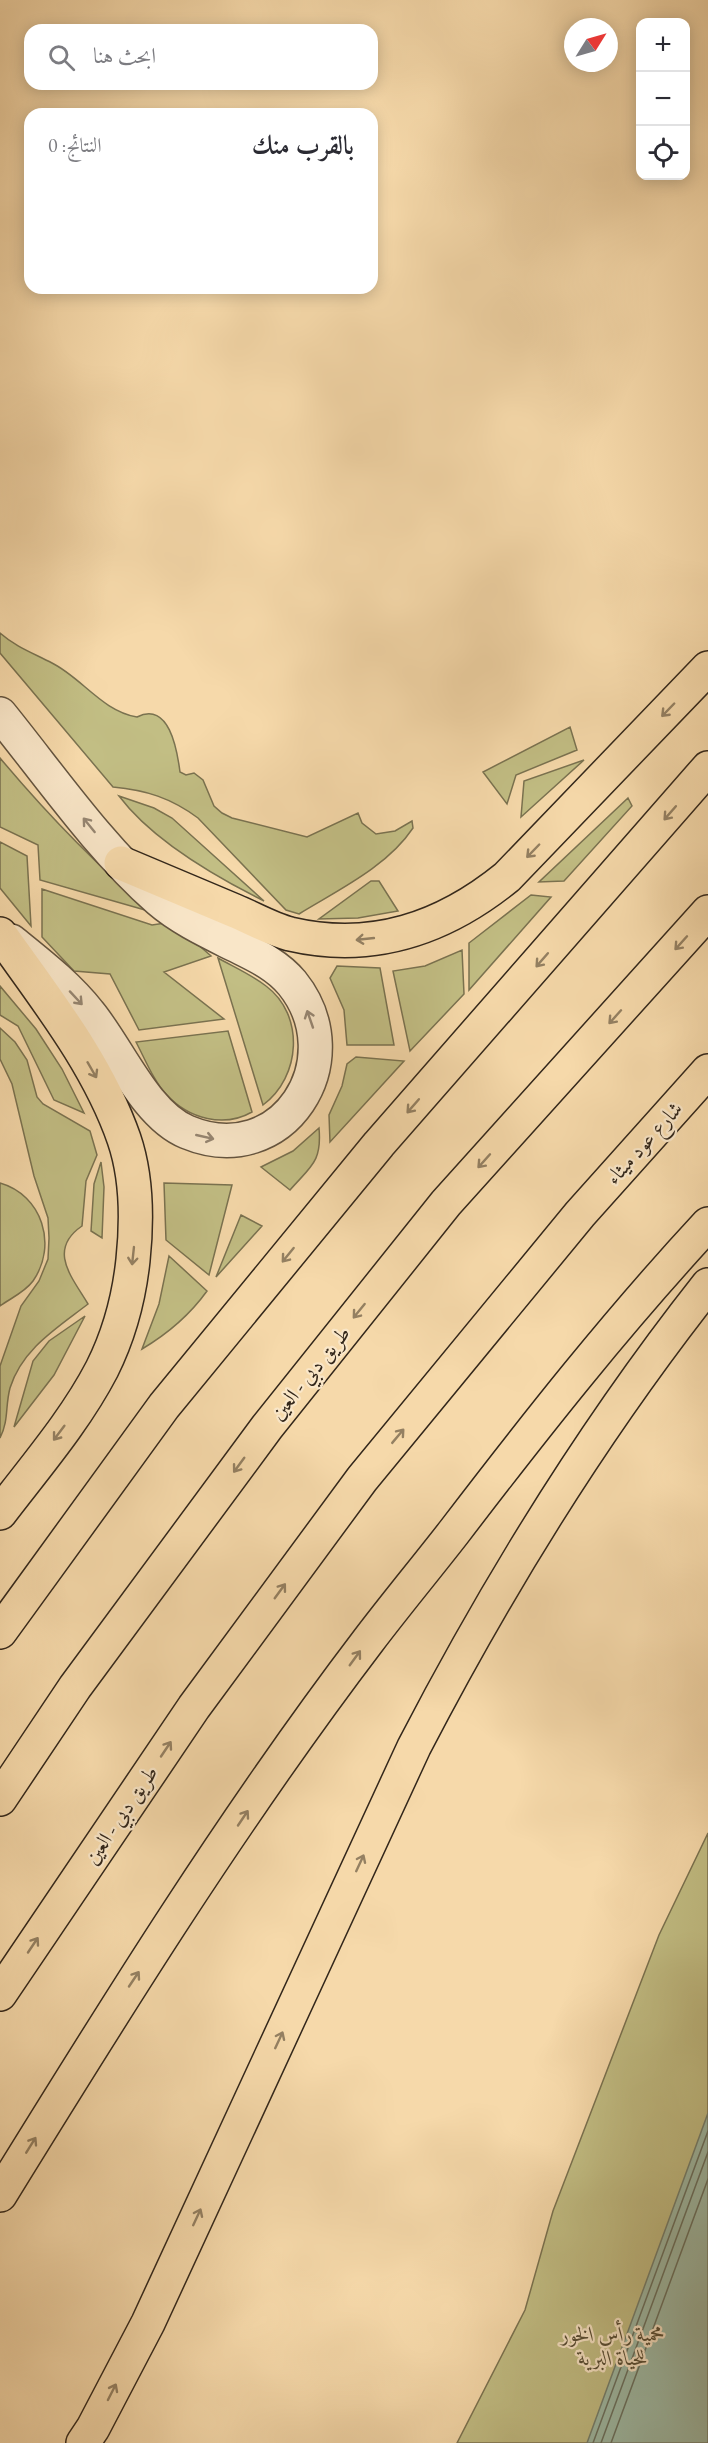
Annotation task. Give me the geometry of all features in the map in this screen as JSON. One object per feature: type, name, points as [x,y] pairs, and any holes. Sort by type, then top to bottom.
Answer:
[{"type":"highway","points":[[121,863],[287,933],[321,939],[354,940],[388,937],[421,928],[452,916],[481,899],[507,877],[708,668]]},
{"type":"highway","points":[[0,1632],[164,1406],[379,1144],[708,768]]},
{"type":"highway","name":"طريق دبي - العين","points":[[0,1799],[75,1687],[267,1427],[446,1203],[708,912]]},
{"type":"highway","points":[[0,934],[77,1045],[105,1093],[125,1141],[134,1187],[136,1233],[131,1281],[120,1326],[102,1368],[77,1409],[0,1513]]},
{"type":"highway","name":"شارع عود ميثاء","points":[[580,1215],[708,1071]]},
{"type":"highway","name":"طريق دبي - العين","points":[[0,1994],[194,1707],[362,1479],[580,1215]]},
{"type":"highway","points":[[0,2195],[131,1984],[289,1750],[361,1650],[527,1436],[653,1283],[708,1224]]},
{"type":"highway","points":[[83,2443],[148,2323],[414,1747],[450,1677],[565,1485],[673,1330],[708,1285]]},
{"type":"street","points":[[0,714],[121,863],[161,901],[210,932],[259,956],[292,982],[304,1003],[315,1037],[314,1069],[307,1089],[282,1121],[264,1132],[245,1139],[225,1141],[186,1132],[169,1122],[154,1108],[108,1038],[77,998],[48,971],[0,934]]},
{"type":"green space","points":[[0,633],[18,646],[63,669],[113,708],[137,717],[148,714],[157,716],[164,721],[174,740],[180,772],[186,775],[194,773],[203,780],[214,806],[232,818],[307,837],[358,813],[362,823],[376,834],[395,831],[412,821],[413,828],[390,855],[361,877],[299,914],[286,910],[198,818],[158,796],[113,787],[0,653]]},
{"type":"green space","points":[[570,727],[577,750],[516,775],[507,804],[483,772]]},
{"type":"green space","points":[[0,758],[73,838],[152,912],[40,880],[38,845],[0,827]]},
{"type":"green space","points":[[584,760],[521,817],[524,781]]},
{"type":"green space","points":[[119,796],[154,808],[172,818],[264,901],[186,856],[149,828]]},
{"type":"green space","points":[[628,798],[632,806],[564,881],[539,882]]},
{"type":"green space","points":[[0,842],[27,856],[31,926],[0,888]]},
{"type":"green space","points":[[371,881],[379,881],[398,911],[358,918],[319,919]]},
{"type":"green space","points":[[42,889],[152,925],[172,922],[211,956],[164,972],[224,1019],[139,1030],[110,974],[74,971],[42,937]]},
{"type":"green space","points":[[531,895],[551,897],[469,990],[469,943]]},
{"type":"green space","points":[[462,950],[464,994],[410,1051],[393,971],[425,966]]},
{"type":"green space","points":[[218,958],[266,986],[279,998],[292,1029],[291,1063],[285,1079],[276,1093],[263,1105]]},
{"type":"green space","points":[[337,966],[380,968],[394,1045],[347,1045],[344,1010],[330,978]]},
{"type":"green space","points":[[0,986],[36,1029],[62,1069],[84,1113],[54,1100],[18,1026],[0,1015]]},
{"type":"green space","points":[[0,1028],[15,1042],[27,1060],[37,1097],[43,1104],[90,1131],[97,1155],[86,1181],[82,1226],[72,1235],[64,1254],[70,1274],[88,1304],[42,1340],[23,1362],[10,1388],[5,1425],[0,1438],[0,1366],[21,1306],[39,1281],[48,1259],[49,1238],[48,1218],[34,1176],[12,1084],[0,1059]]},
{"type":"green space","points":[[228,1031],[252,1112],[230,1119],[219,1120],[196,1115],[176,1103],[158,1084],[136,1042]]},
{"type":"green space","points":[[356,1057],[404,1061],[330,1142],[329,1115],[342,1086],[347,1064]]},
{"type":"green space","points":[[319,1128],[317,1156],[309,1169],[290,1190],[261,1167],[293,1151]]},
{"type":"green space","points":[[101,1162],[104,1187],[102,1238],[91,1231],[94,1184]]},
{"type":"green space","points":[[0,1183],[15,1189],[26,1198],[42,1223],[45,1237],[40,1267],[33,1281],[22,1292],[0,1306]]},
{"type":"green space","points":[[164,1183],[232,1185],[209,1275],[166,1240]]},
{"type":"green space","points":[[241,1215],[262,1226],[216,1277]]},
{"type":"green space","points":[[169,1256],[207,1291],[178,1323],[142,1349],[159,1304]]},
{"type":"green space","points":[[85,1316],[54,1375],[14,1427],[33,1361],[49,1341]]},
{"type":"green space","name":"محمية رأس الخور للحياة البرية","points":[[708,1833],[708,2443],[457,2443],[525,2310],[553,2211],[659,1935]]},
{"type":"water","points":[[708,2113],[708,2443],[587,2443]]}]
